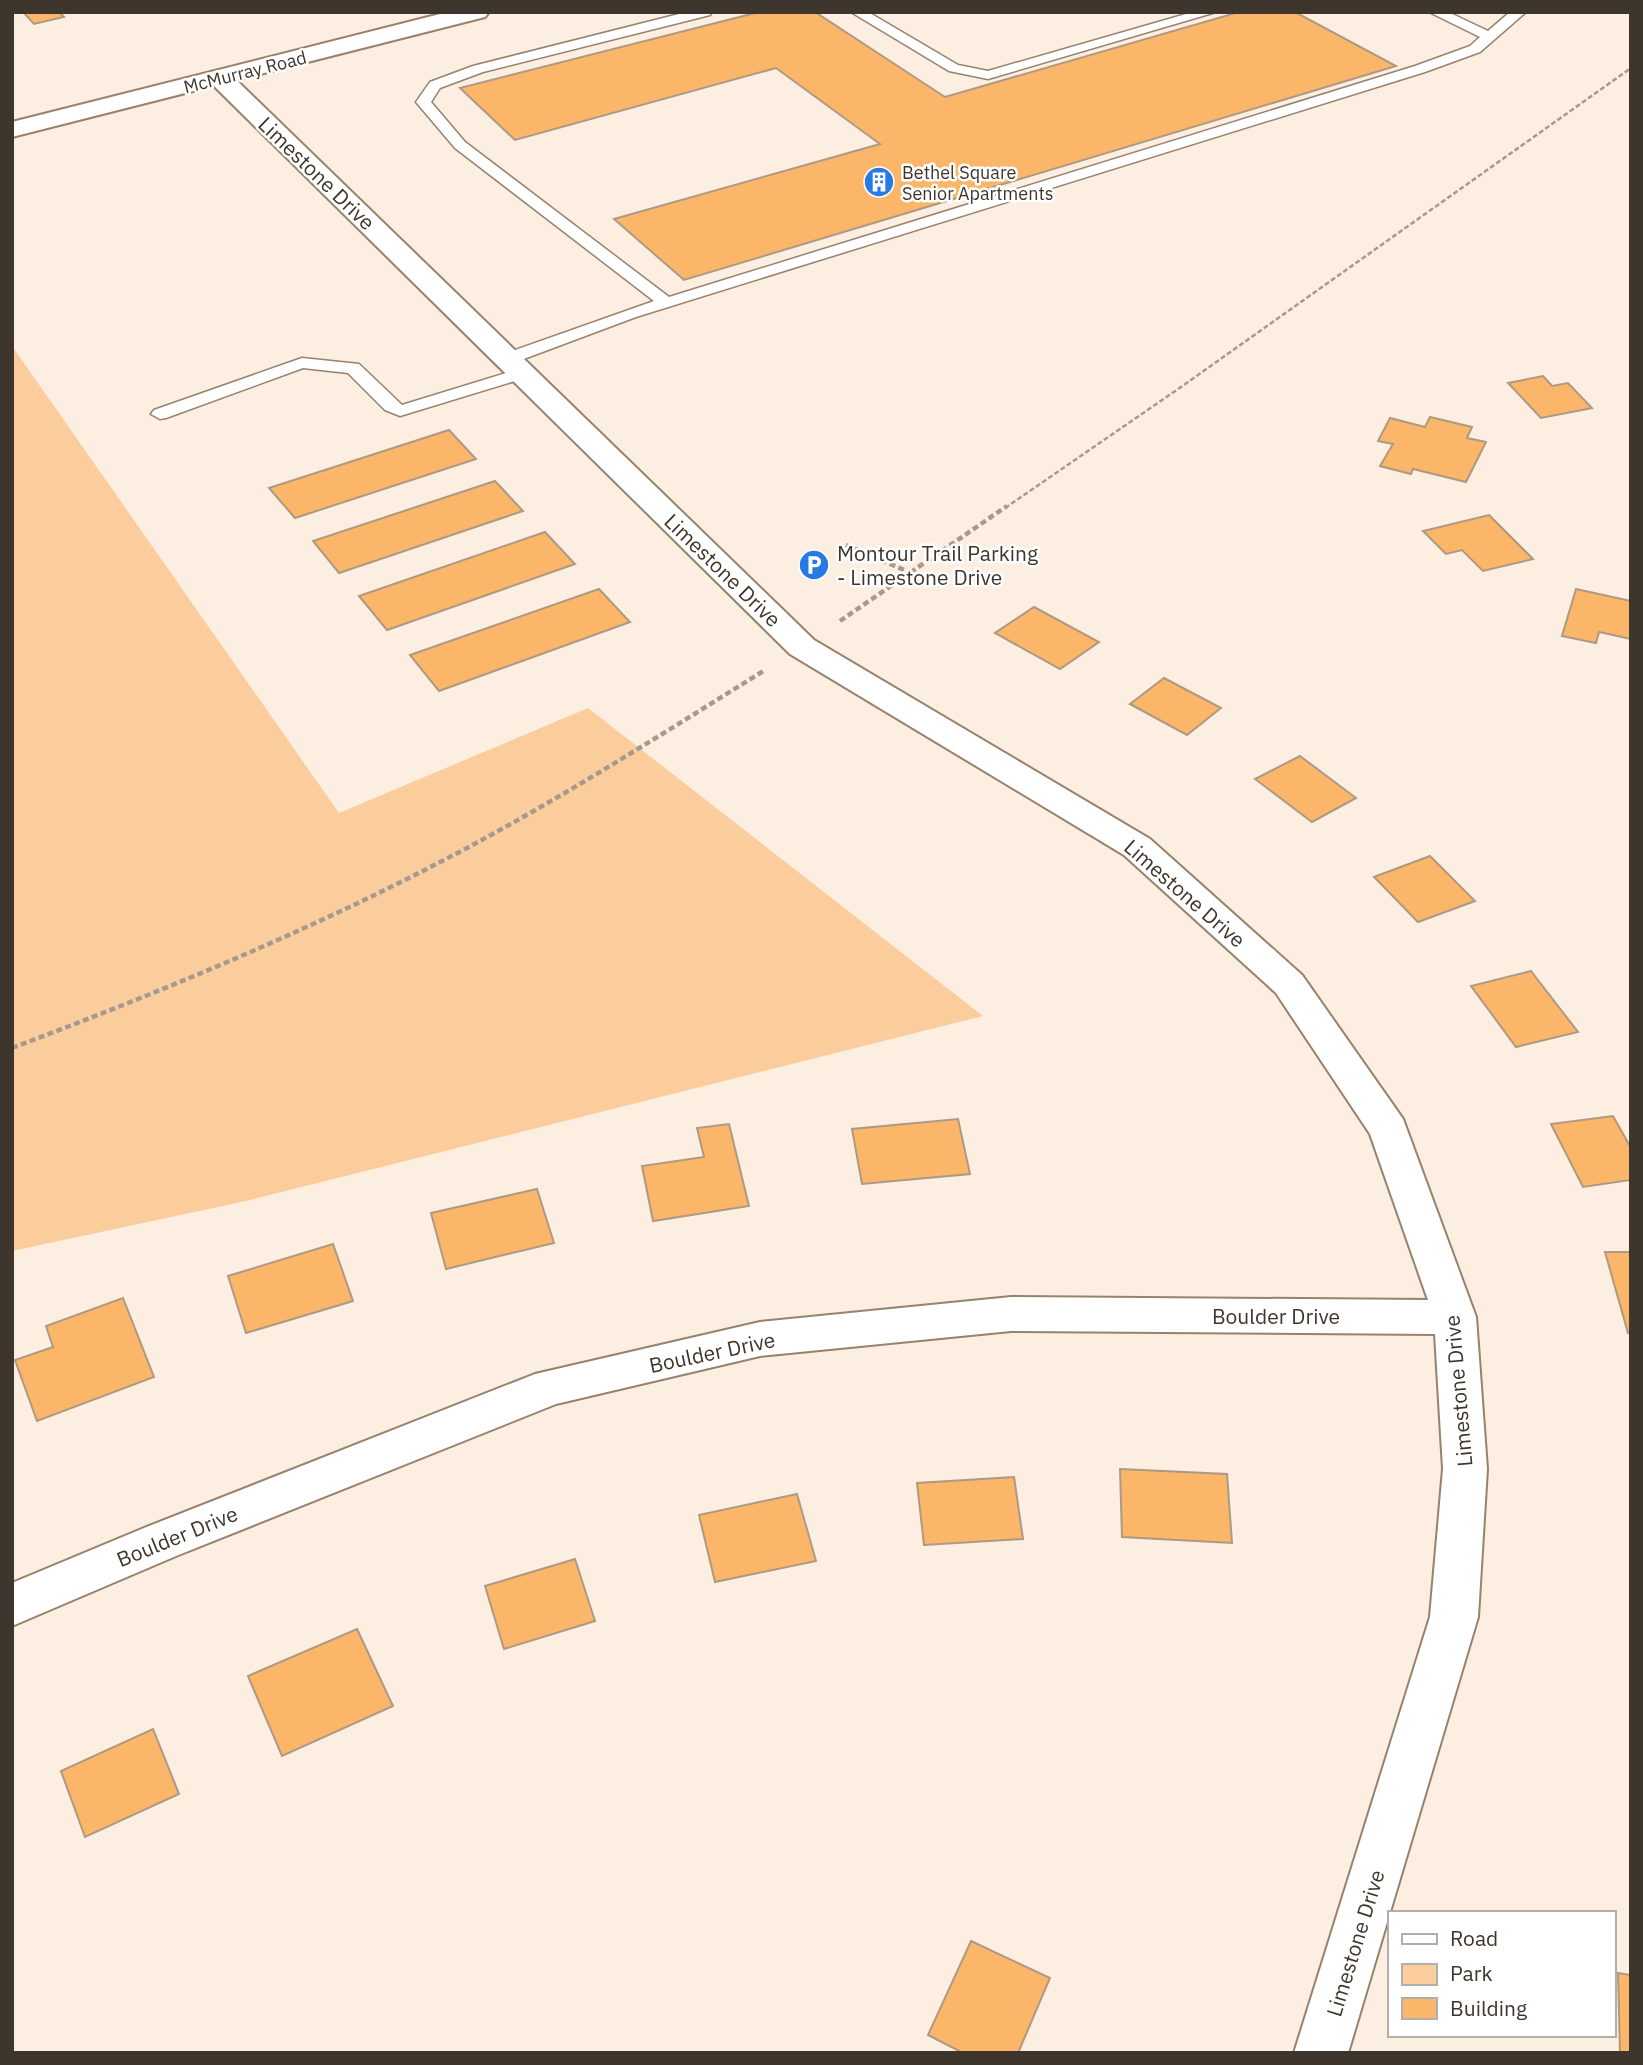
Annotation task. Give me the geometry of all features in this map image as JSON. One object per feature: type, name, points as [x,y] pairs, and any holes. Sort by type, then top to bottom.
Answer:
[{"type":"street","name":"McMurray Road","points":[[12,130],[477,12]]},
{"type":"street","name":"Limestone Drive","points":[[220,78],[802,647],[1137,848],[1289,984],[1389,1130],[1455,1317],[1465,1469],[1454,1617],[1321,2053]]},
{"type":"street","name":"Boulder Drive","points":[[12,1605],[173,1537],[550,1387],[760,1339],[1011,1314],[1455,1317]]},
{"type":"lane","points":[[667,303],[460,145],[423,102],[435,85],[478,69],[705,12]]},
{"type":"lane","points":[[858,12],[954,68],[988,75],[1209,12]]},
{"type":"lane","points":[[1436,12],[1489,36]]},
{"type":"lane","points":[[160,414],[302,363],[354,368],[391,406],[400,411],[667,303],[1420,69],[1475,49],[1519,12]]},
{"type":"path","points":[[12,1048],[261,946],[436,864],[576,785],[802,647],[1181,387],[1631,68]]},
{"type":"path","points":[[846,545],[910,572]]},
{"type":"green space","points":[[12,346],[339,813],[588,708],[983,1016],[246,1201],[12,1251]]},
{"type":"building","points":[[23,12],[59,12],[64,17],[34,24]]},
{"type":"building","name":"Bethel Square Senior Apartments","points":[[759,12],[815,12],[945,97],[1239,12],[1295,12],[1396,66],[684,280],[614,219],[880,144],[776,68],[515,140],[460,88]]},
{"type":"building","points":[[1543,376],[1552,386],[1568,383],[1592,408],[1541,418],[1508,383]]},
{"type":"building","points":[[1430,417],[1472,427],[1467,438],[1486,442],[1466,482],[1413,469],[1411,474],[1380,466],[1393,444],[1378,441],[1390,418],[1425,427]]},
{"type":"building","points":[[449,430],[476,459],[295,518],[269,488]]},
{"type":"building","points":[[495,481],[523,511],[339,573],[313,541]]},
{"type":"building","points":[[1489,515],[1533,559],[1483,571],[1462,550],[1446,554],[1423,531]]},
{"type":"building","points":[[545,532],[575,564],[387,630],[359,596]]},
{"type":"building","points":[[599,589],[630,622],[439,691],[410,655]]},
{"type":"building","points":[[1576,589],[1631,601],[1631,639],[1599,632],[1596,643],[1562,636]]},
{"type":"building","points":[[1034,607],[1099,642],[1060,669],[995,633]]},
{"type":"building","points":[[1164,678],[1221,708],[1187,735],[1130,704]]},
{"type":"building","points":[[1300,756],[1356,798],[1312,822],[1255,779]]},
{"type":"building","points":[[1430,856],[1475,901],[1418,922],[1374,877]]},
{"type":"building","points":[[1531,971],[1578,1032],[1516,1047],[1471,986]]},
{"type":"building","points":[[1613,1116],[1631,1148],[1631,1180],[1583,1187],[1551,1124]]},
{"type":"building","points":[[958,1119],[970,1174],[862,1184],[852,1129]]},
{"type":"building","points":[[729,1124],[749,1206],[653,1221],[642,1166],[704,1157],[697,1128]]},
{"type":"building","points":[[537,1189],[554,1243],[446,1269],[431,1213]]},
{"type":"building","points":[[333,1244],[353,1301],[246,1333],[228,1276]]},
{"type":"building","points":[[1605,1252],[1631,1252],[1631,1333],[1628,1333]]},
{"type":"building","points":[[123,1298],[154,1377],[37,1421],[15,1360],[53,1347],[46,1326]]},
{"type":"building","points":[[1120,1469],[1227,1474],[1232,1543],[1122,1537]]},
{"type":"building","points":[[1014,1477],[1023,1539],[924,1545],[917,1483]]},
{"type":"building","points":[[797,1494],[816,1561],[715,1582],[699,1515]]},
{"type":"building","points":[[575,1559],[595,1621],[504,1649],[485,1586]]},
{"type":"building","points":[[357,1629],[393,1706],[282,1756],[248,1676]]},
{"type":"building","points":[[153,1729],[179,1794],[85,1837],[61,1771]]},
{"type":"building","points":[[971,1941],[1050,1978],[1018,2053],[963,2053],[928,2035]]},
{"type":"building","points":[[1618,1973],[1631,1975],[1631,2053],[1620,2053]]},
{"type":"place","name":"Bethel Square Senior Apartments","points":[[879,182]]},
{"type":"place","name":"Montour Trail Parking - Limestone Drive","points":[[814,565]]}]
